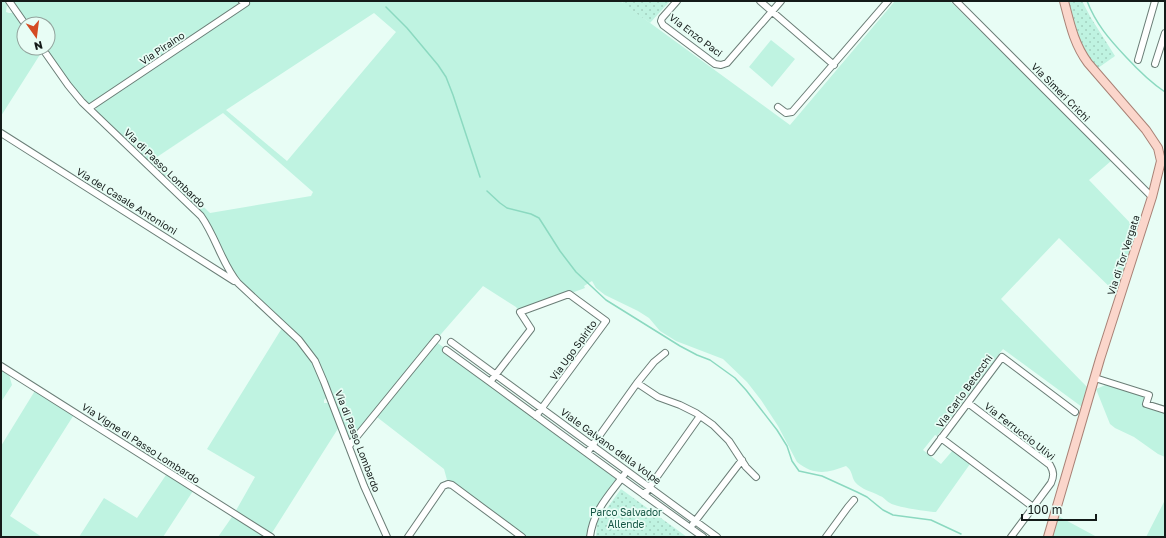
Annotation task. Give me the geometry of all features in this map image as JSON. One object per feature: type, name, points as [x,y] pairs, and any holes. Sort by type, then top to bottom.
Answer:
[{"type":"main road","name":"Via di Tor Vergata","points":[[1048,537],[1095,378],[1152,197],[1161,161],[1159,150],[1146,130],[1081,54],[1072,34],[1064,1]]},
{"type":"street","points":[[8,1],[19,16]]},
{"type":"street","name":"Via Enzo Paci","points":[[677,1],[662,18],[661,21],[663,25],[716,64],[721,65],[728,63],[772,11]]},
{"type":"street","points":[[760,1],[834,65]]},
{"type":"street","points":[[772,11],[781,1]]},
{"type":"street","points":[[778,107],[786,113],[792,112],[888,1]]},
{"type":"street","name":"Via Simeri Crichi","points":[[956,1],[1152,197]]},
{"type":"street","points":[[1138,60],[1155,1]]},
{"type":"street","name":"Via Piraino","points":[[89,108],[244,2]]},
{"type":"street","points":[[1155,64],[1165,33]]},
{"type":"street","name":"Via di Passo Lombardo","points":[[48,56],[68,85],[89,108],[201,216],[231,274],[299,340],[311,355],[322,377],[367,495],[387,537]]},
{"type":"street","name":"Via del Casale Antonioni","points":[[1,133],[132,217],[207,262],[242,286]]},
{"type":"street","name":"Via Ugo Spirito","points":[[496,374],[531,329],[518,309],[570,294],[606,321],[536,416]]},
{"type":"street","points":[[349,446],[437,338]]},
{"type":"street","name":"Viale Galvano della Volpe","points":[[451,342],[543,408],[696,521],[714,536]]},
{"type":"street","name":"Viale Galvano della Volpe","points":[[446,350],[621,479],[703,537]]},
{"type":"street","points":[[587,453],[637,382],[654,362],[665,353]]},
{"type":"street","name":"Via Carlo Betocchi","points":[[931,452],[1002,357],[1075,412]]},
{"type":"street","name":"Via Vigne di Passo Lombardo","points":[[1,366],[271,537]]},
{"type":"street","points":[[490,382],[496,374]]},
{"type":"street","points":[[1095,378],[1149,395],[1146,404],[1165,410]]},
{"type":"street","points":[[637,382],[658,397],[685,407],[700,416],[726,437],[746,467],[756,477]]},
{"type":"street","name":"Via Ferruccio Ulivi","points":[[968,403],[1050,466],[1053,470],[1054,476],[1051,484],[1011,537]]},
{"type":"street","points":[[644,495],[700,416]]},
{"type":"street","points":[[941,438],[1033,507]]},
{"type":"street","points":[[690,528],[742,460]]},
{"type":"street","points":[[590,537],[592,523],[596,512],[627,471]]},
{"type":"street","points":[[408,537],[443,486],[449,484],[522,537]]},
{"type":"street","points":[[826,537],[854,500]]},
{"type":"street","points":[[424,513],[430,516]]},
{"type":"green space","points":[[1,1],[4,1],[7,5],[6,12],[13,13],[16,17],[16,56],[39,56],[1,116]]},
{"type":"green space","points":[[11,1],[238,1],[241,4],[89,106],[73,88],[50,56],[56,56],[56,16],[21,16]]},
{"type":"green space","points":[[250,1],[620,1],[790,125],[895,1],[950,1],[1111,161],[1089,180],[1136,229],[1118,295],[1059,238],[1001,299],[1088,388],[1082,407],[1003,349],[937,436],[935,435],[923,450],[941,464],[953,450],[970,464],[936,512],[893,505],[858,485],[855,482],[850,470],[846,466],[827,472],[821,472],[809,470],[797,462],[778,426],[761,400],[747,382],[723,359],[676,341],[660,331],[649,318],[605,295],[596,288],[592,281],[584,286],[585,288],[520,312],[516,307],[483,286],[435,341],[621,479],[595,515],[590,537],[524,537],[447,480],[444,469],[373,414],[352,436],[352,439],[349,440],[319,363],[314,354],[306,344],[245,288],[231,270],[211,228],[96,112],[96,106]],"holes":[[[374,13],[396,32],[287,161],[226,110]],[[223,113],[313,192],[311,196],[210,213],[154,159]]]},
{"type":"green space","points":[[624,1],[670,1],[650,23],[622,3]]},
{"type":"green space","points":[[1068,1],[1082,1],[1115,56],[1098,68],[1086,52],[1078,36]]},
{"type":"green space","points":[[771,40],[795,59],[772,87],[749,67]]},
{"type":"green space","points":[[282,328],[304,349],[313,362],[327,397],[324,400],[324,403],[330,403],[339,427],[270,536],[271,537],[218,537],[234,514],[255,477],[207,449]]},
{"type":"green space","points":[[1,366],[8,371],[12,385],[1,402]]},
{"type":"green space","points":[[1108,384],[1149,395],[1146,404],[1165,410],[1165,457],[1158,454],[1134,437],[1110,424],[1096,389]]},
{"type":"green space","points":[[36,389],[75,413],[10,516],[42,537],[1,537],[1,446]]},
{"type":"green space","points":[[166,475],[193,491],[163,537],[79,537],[104,498],[137,518]]},
{"type":"green space","name":"Parco Salvador Allende","points":[[621,489],[687,537],[596,537],[597,522]]},
{"type":"green space","points":[[1165,500],[1165,537],[1146,537]]},
{"type":"green space","points":[[1058,516],[1097,537],[1052,537]]},
{"type":"waterway","points":[[1087,1],[1099,24],[1114,44],[1144,76],[1165,92]]},
{"type":"waterway","points":[[386,7],[407,28],[438,65],[446,77],[480,177]]},
{"type":"waterway","points":[[487,191],[507,208],[531,214],[539,218],[560,251],[576,272],[606,300],[680,346],[710,360],[735,378],[777,430],[787,446],[792,461],[799,471],[822,476],[857,492],[893,515],[931,520],[961,534]]}]
